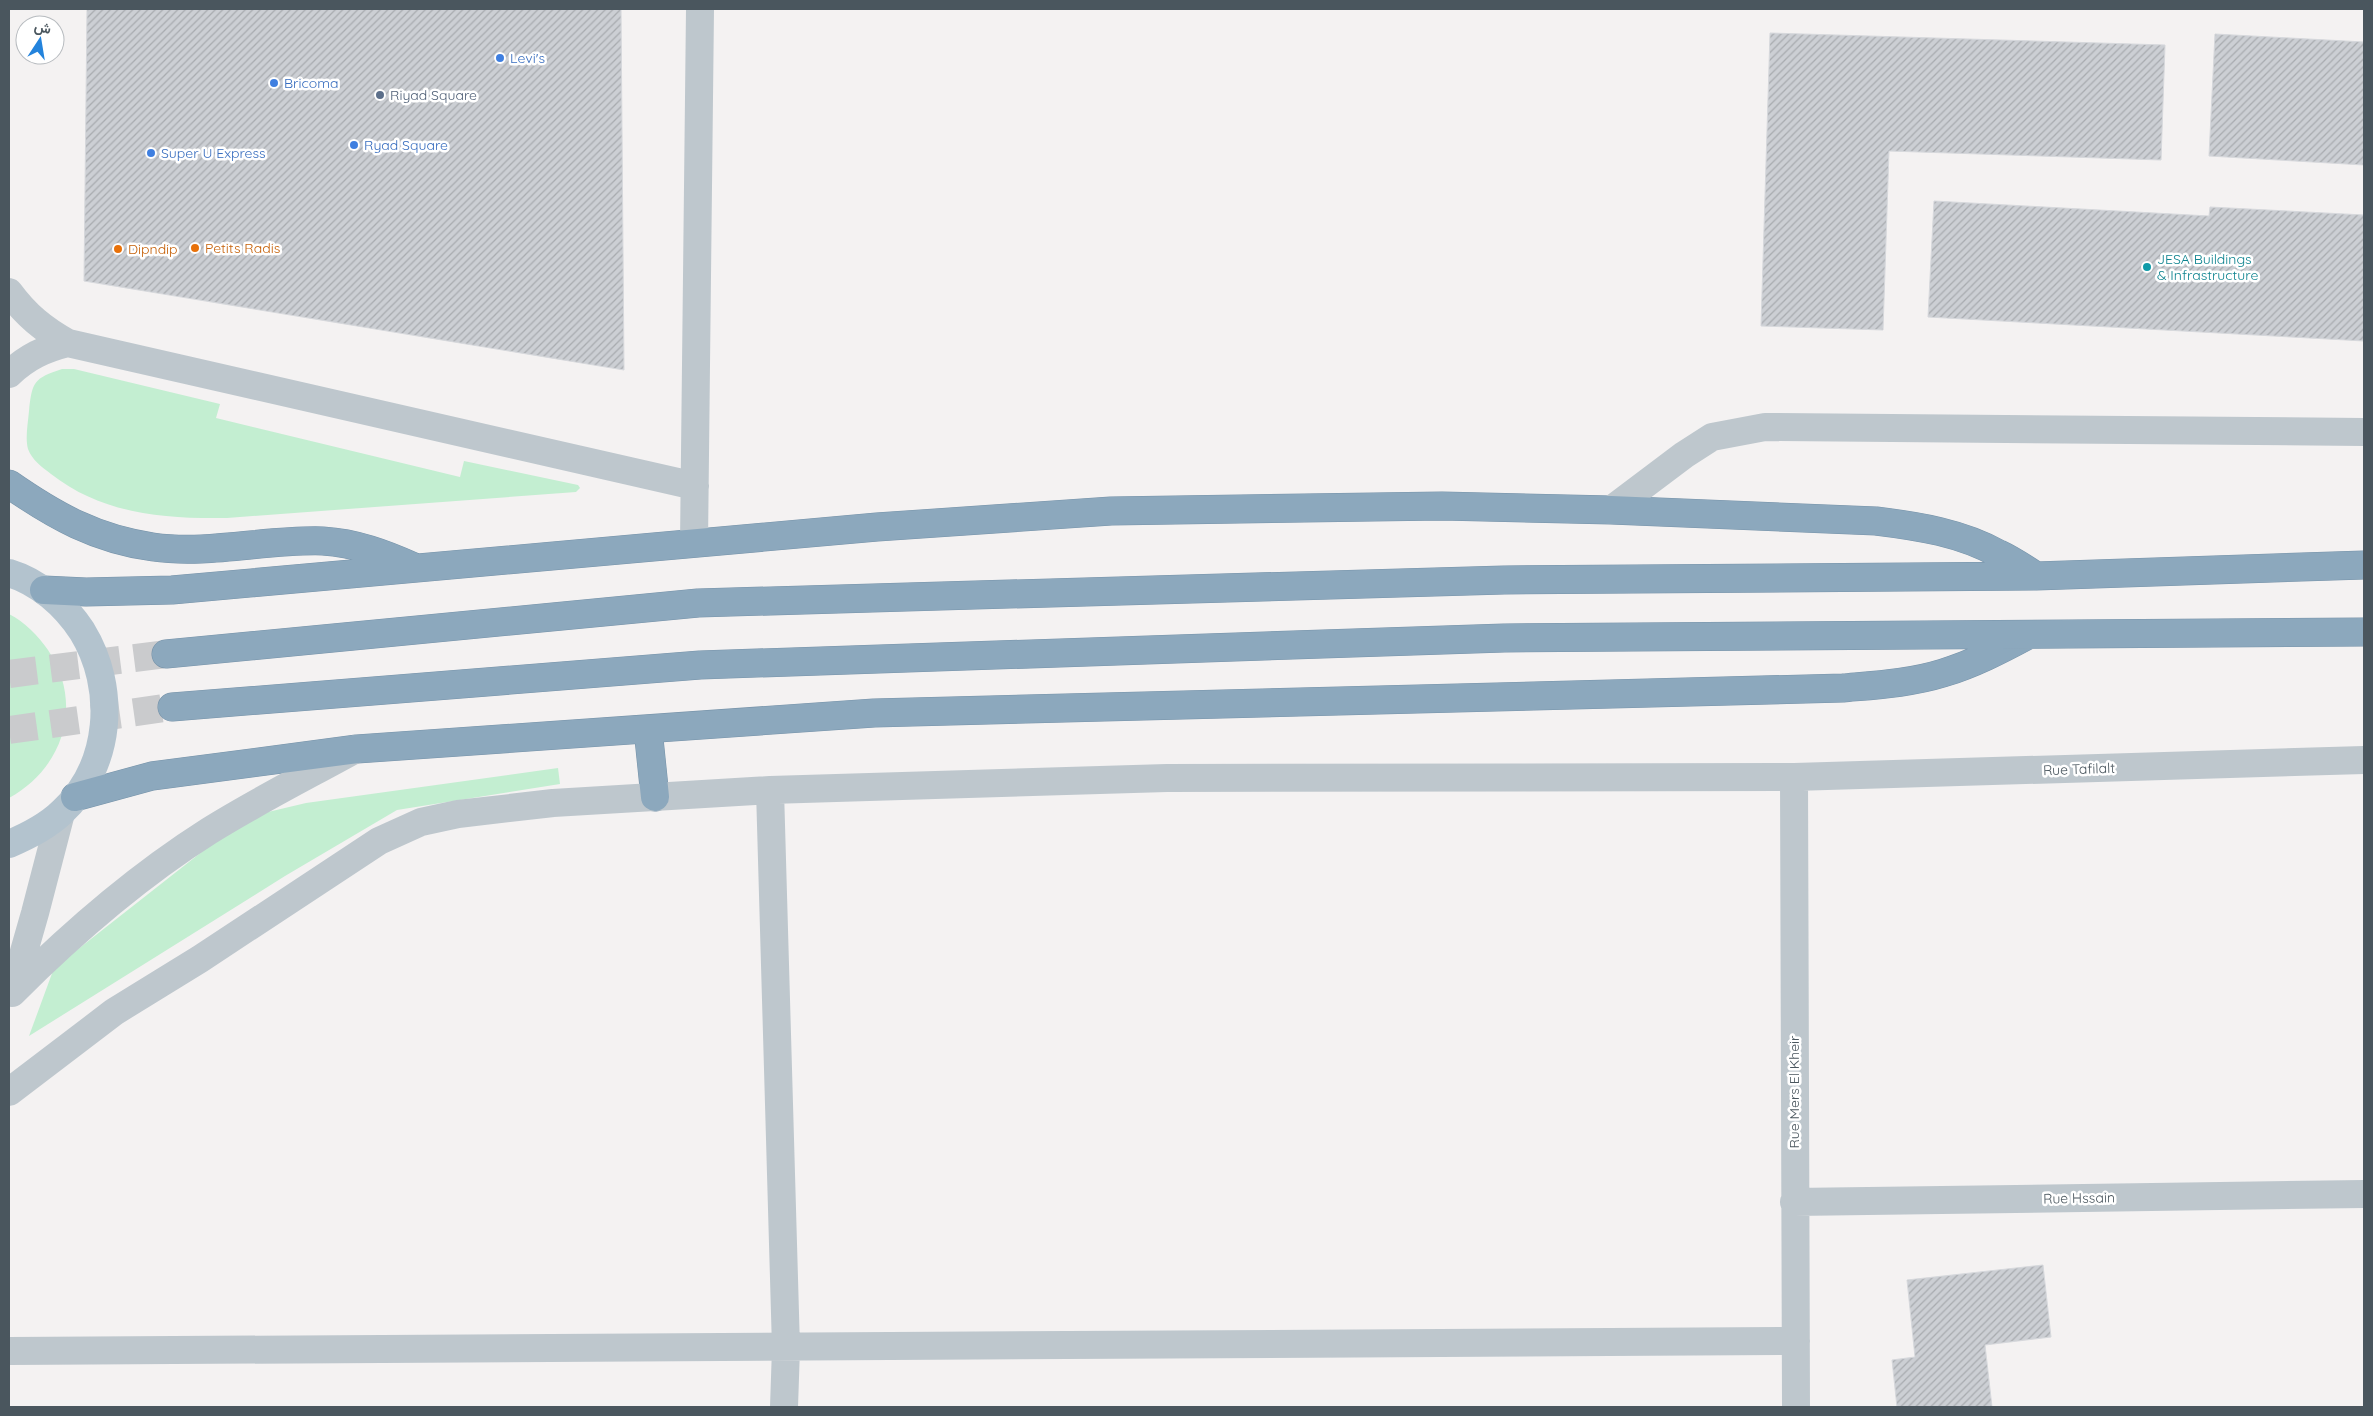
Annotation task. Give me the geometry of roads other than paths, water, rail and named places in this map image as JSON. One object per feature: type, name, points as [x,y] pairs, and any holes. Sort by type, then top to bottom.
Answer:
[{"type":"highway","points":[[9,484],[52,514],[85,530],[119,541],[154,548],[190,550],[323,541],[354,545],[386,554],[415,568]]},
{"type":"highway","points":[[44,590],[86,592],[172,590],[886,526],[1121,511],[1442,506],[1830,518],[1908,525],[1969,541],[1998,553],[2036,576]]},
{"type":"highway","points":[[166,654],[698,603],[1504,580],[2036,576],[2364,565]]},
{"type":"highway","points":[[172,707],[700,665],[1504,638],[2364,632]]},
{"type":"highway","points":[[68,805],[152,776],[357,749],[874,713],[1893,684],[1942,674],[1989,656],[2033,633]]},
{"type":"highway","points":[[648,729],[655,797]]},
{"type":"main road","points":[[9,844],[32,834],[68,805],[95,764],[105,726],[104,687],[93,650],[73,617],[44,590],[11,566]]},
{"type":"street","points":[[694,543],[700,9]]},
{"type":"street","points":[[9,292],[22,311],[43,329],[68,343],[695,486]]},
{"type":"street","points":[[9,374],[22,362],[43,349],[68,343]]},
{"type":"street","points":[[1611,510],[1684,455],[1712,437],[1766,427],[2364,432]]},
{"type":"street","points":[[10,997],[58,947],[160,866],[209,831],[357,749]]},
{"type":"street","name":"Rue Tafilalt","points":[[9,1092],[114,1012],[200,959],[379,841],[421,822],[458,814],[553,803],[770,790],[1177,778],[1794,777],[2364,760]]},
{"type":"street","name":"Rue Mers El Kheir","points":[[1794,777],[1796,1407]]},
{"type":"street","points":[[770,790],[786,1348],[784,1407]]},
{"type":"street","points":[[10,997],[68,805]]},
{"type":"street","name":"Rue Hssain","points":[[1794,1202],[2364,1194]]},
{"type":"street","points":[[9,1351],[1796,1341]]},
{"type":"tunnel","points":[[9,674],[166,654]]},
{"type":"tunnel","points":[[9,730],[172,707]]},
{"type":"place","name":"Levi's","points":[[500,58]]},
{"type":"place","name":"Bricoma","points":[[274,83]]},
{"type":"place","name":"Riyad Square","points":[[380,95]]},
{"type":"place","name":"Ryad Square","points":[[354,145]]},
{"type":"place","name":"Super U Express","points":[[151,153]]},
{"type":"place","name":"Petits Radis","points":[[195,248]]},
{"type":"place","name":"Dipndip","points":[[118,249]]},
{"type":"place","name":"JESA Buildings & Infrastructure","points":[[2147,267]]}]
